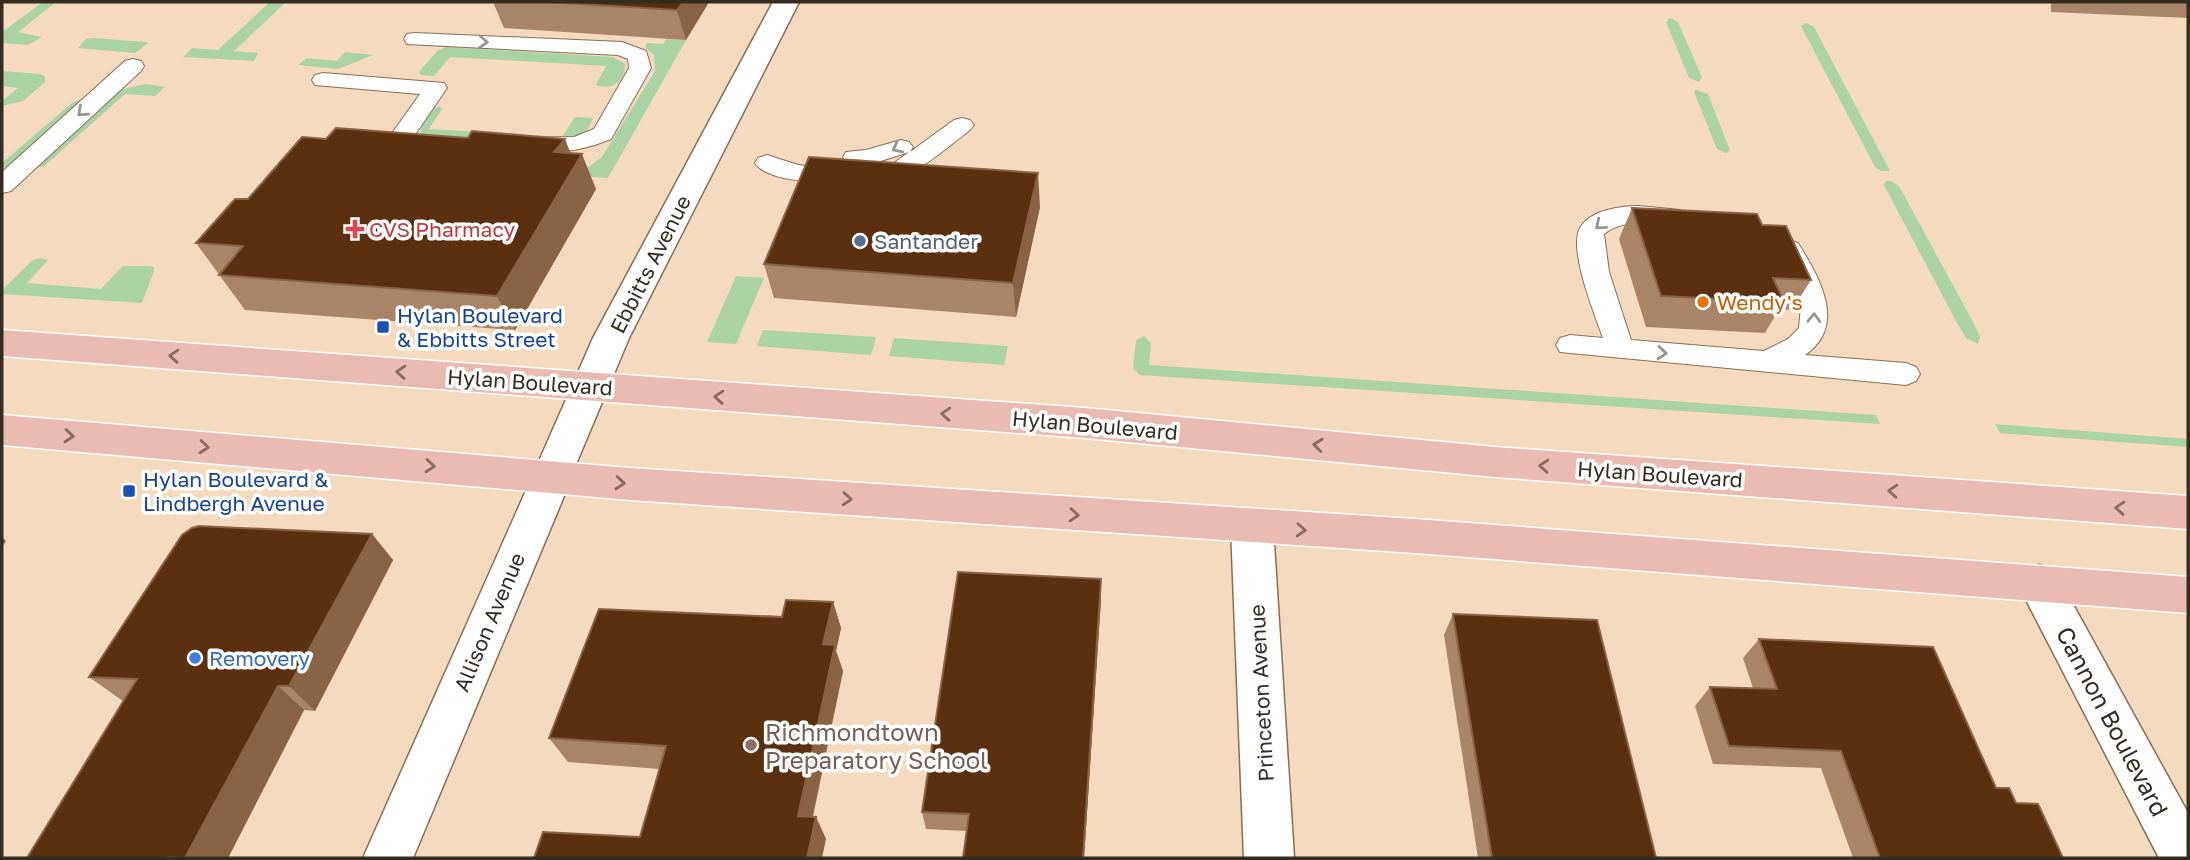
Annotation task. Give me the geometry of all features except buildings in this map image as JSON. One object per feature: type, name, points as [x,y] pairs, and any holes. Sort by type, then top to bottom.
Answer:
[{"type":"main road","name":"Hylan Boulevard","points":[[2,343],[1085,423],[1495,462],[2188,513]]},
{"type":"main road","points":[[2,430],[552,477],[1252,527],[1415,536],[2188,595]]},
{"type":"street","name":"Ebbitts Avenue","points":[[591,387],[611,338],[786,2]]},
{"type":"street","name":"Allison Avenue","points":[[388,858],[591,387]]},
{"type":"street","name":"Princeton Avenue","points":[[1252,527],[1269,858]]},
{"type":"street","name":"Cannon Boulevard","points":[[2039,583],[2186,858]]},
{"type":"lane","points":[[415,38],[622,49],[638,56],[640,68],[598,144],[580,160],[553,166],[527,164]]},
{"type":"lane","points":[[2,185],[133,66]]},
{"type":"lane","points":[[323,80],[436,88],[405,129],[400,146],[410,155],[450,159]]},
{"type":"lane","points":[[932,124],[902,146],[852,166],[869,176],[902,169],[962,125]]},
{"type":"lane","points":[[504,142],[564,146],[589,141],[603,134]]},
{"type":"lane","points":[[767,163],[795,173],[827,165],[800,156]]},
{"type":"lane","points":[[1620,349],[1592,258],[1589,241],[1591,231],[1609,217],[1622,214],[1691,217]]},
{"type":"lane","points":[[1769,362],[1804,341],[1813,331],[1817,314],[1796,260],[1788,247],[1774,237]]},
{"type":"lane","points":[[1570,345],[1906,374]]},
{"type":"green space","points":[[43,2],[56,2],[18,32],[42,37],[28,45],[2,43],[2,32]]},
{"type":"green space","points":[[270,2],[286,2],[234,51],[258,53],[254,61],[183,57],[192,48],[218,50]]},
{"type":"green space","points":[[1670,18],[1678,22],[1702,78],[1699,82],[1689,78],[1666,22]]},
{"type":"green space","points":[[1806,23],[1814,27],[1890,171],[1881,171],[1875,167],[1801,26]]},
{"type":"green space","points":[[86,39],[148,43],[135,53],[78,48]]},
{"type":"green space","points":[[666,39],[686,40],[608,178],[577,176],[602,157],[655,71],[654,55],[645,47],[647,43],[663,44]]},
{"type":"green space","points":[[446,47],[613,57],[625,64],[620,80],[607,87],[596,85],[606,66],[450,57],[434,76],[421,75],[419,72],[437,51]]},
{"type":"green space","points":[[345,52],[373,55],[338,69],[298,65],[307,58],[337,61]]},
{"type":"green space","points":[[2,71],[40,74],[45,76],[45,82],[23,101],[2,106],[2,101],[18,88],[2,86]]},
{"type":"green space","points":[[145,84],[165,87],[155,96],[125,94],[43,167],[34,165],[120,90]]},
{"type":"green space","points":[[1696,90],[1708,94],[1730,151],[1726,153],[1717,149],[1694,92]]},
{"type":"green space","points":[[82,99],[11,165],[2,168],[2,163],[73,102]]},
{"type":"green space","points":[[439,106],[442,109],[429,129],[562,137],[575,117],[593,118],[588,129],[575,137],[482,143],[420,137],[426,119]]},
{"type":"green space","points":[[1886,181],[1899,186],[1973,322],[1980,337],[1978,344],[1966,338],[1956,321],[1884,185]]},
{"type":"green space","points":[[33,260],[48,260],[27,283],[101,289],[123,266],[150,266],[154,267],[154,271],[142,303],[2,294],[2,290]]},
{"type":"green space","points":[[736,276],[764,278],[736,344],[707,342]]},
{"type":"green space","points":[[763,330],[876,337],[871,355],[757,346]]},
{"type":"green space","points":[[1144,336],[1151,343],[1149,365],[1876,415],[1880,424],[1140,375],[1133,368],[1136,340]]},
{"type":"green space","points":[[894,338],[1008,346],[1004,365],[889,356]]},
{"type":"green space","points":[[1995,424],[2188,439],[2188,447],[2000,433]]},
{"type":"place","name":"CVS Pharmacy","points":[[355,229]]},
{"type":"place","name":"Santander","points":[[860,241]]},
{"type":"place","name":"Wendy's","points":[[1703,302]]},
{"type":"place","name":"Hylan Boulevard & Ebbitts Street","points":[[383,327]]},
{"type":"place","name":"Hylan Boulevard & Lindbergh Avenue","points":[[129,491]]},
{"type":"place","name":"Removery","points":[[195,658]]},
{"type":"place","name":"Richmondtown Preparatory School","points":[[751,745]]}]
